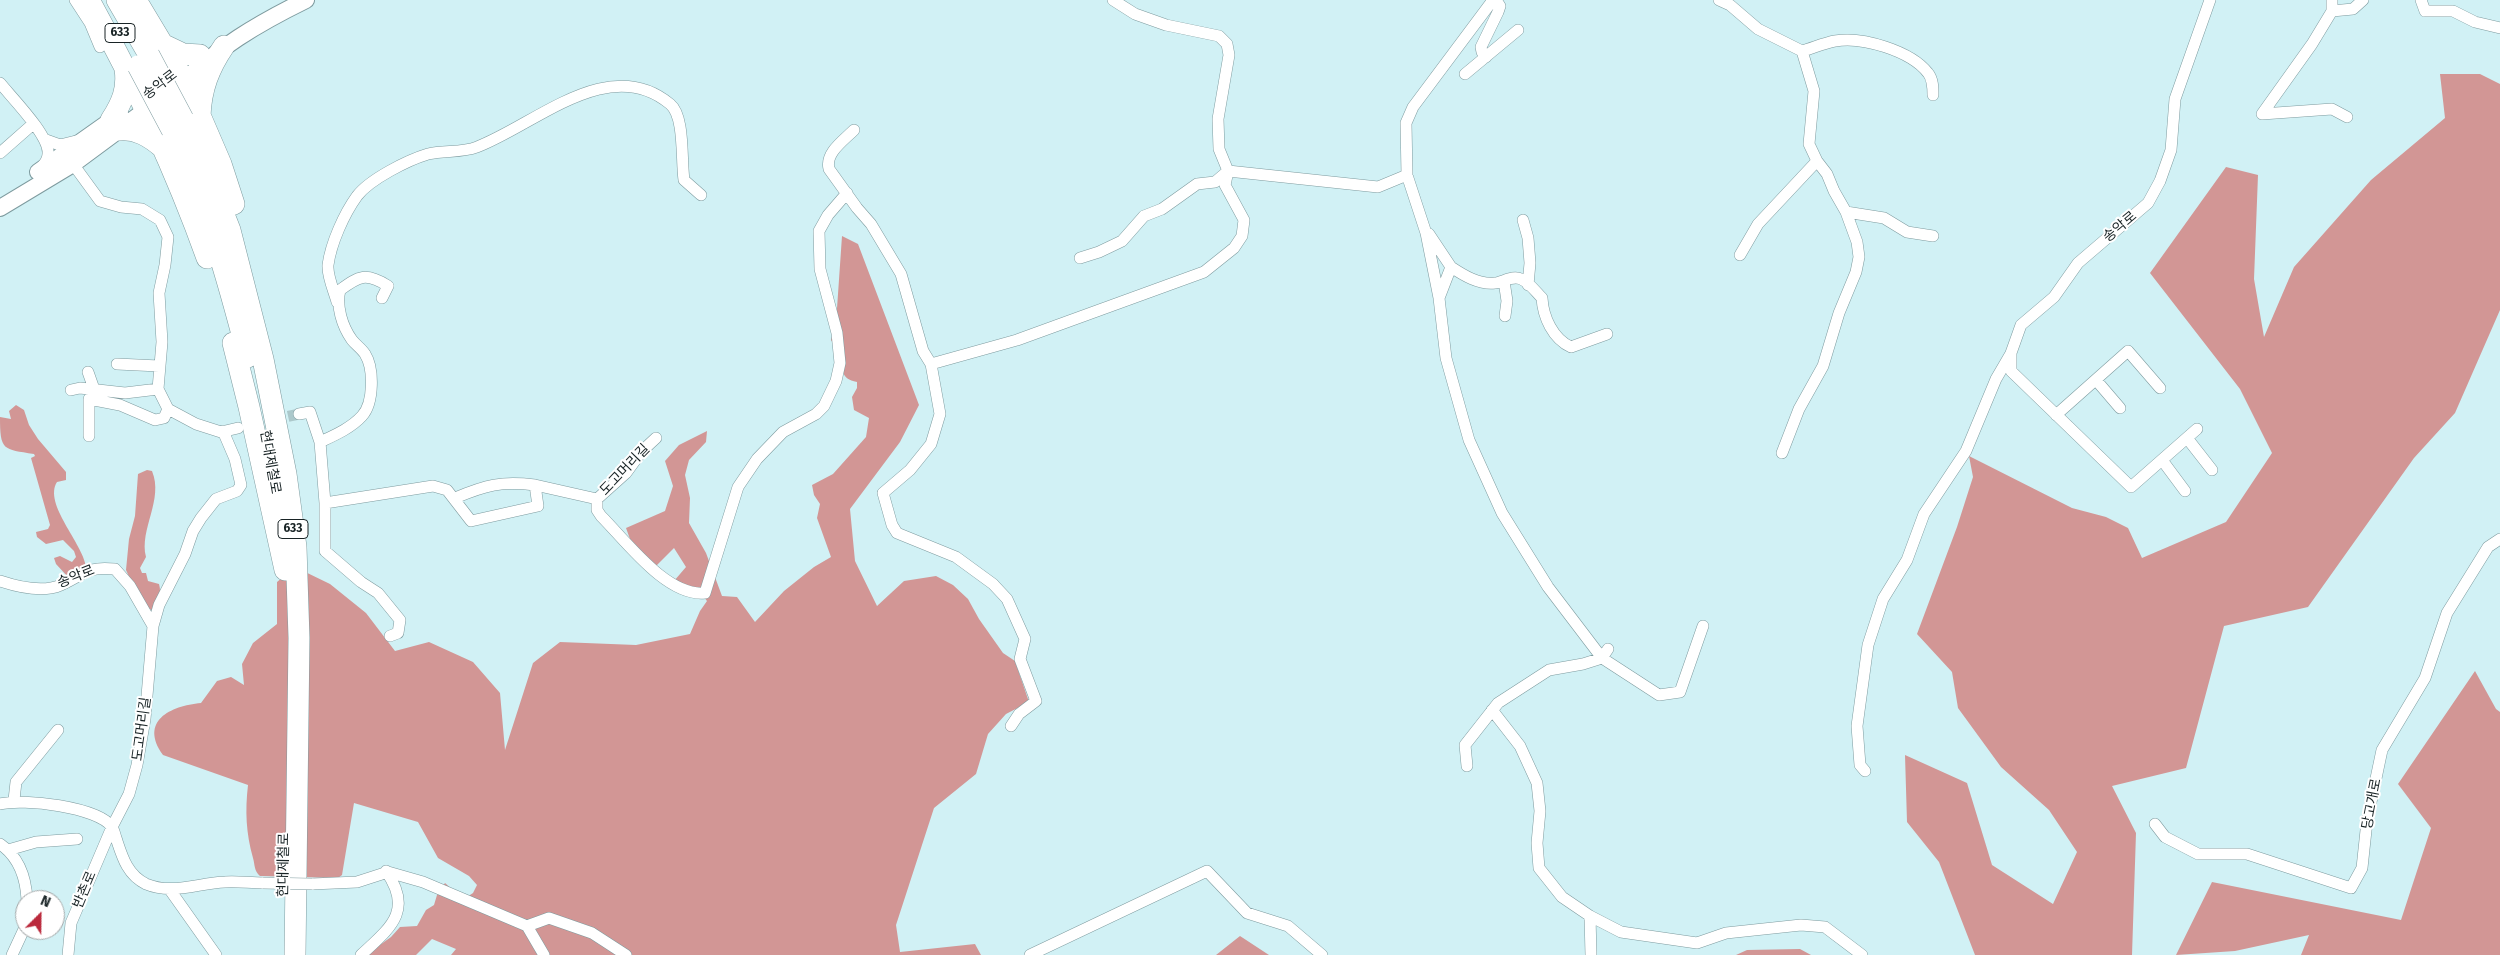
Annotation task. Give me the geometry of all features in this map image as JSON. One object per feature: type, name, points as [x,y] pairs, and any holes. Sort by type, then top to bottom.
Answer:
[{"type":"highway","points":[[89,0],[144,58],[181,76],[180,128]]},
{"type":"highway","name":"현대제철로","points":[[102,0],[144,58]]},
{"type":"highway","name":"현대제철로","points":[[117,0],[180,128],[192,173],[210,222],[263,418],[279,512],[289,623],[282,955]]},
{"type":"highway","points":[[136,0],[144,58],[143,105],[180,128]]},
{"type":"highway","points":[[144,58],[125,91],[115,125],[143,134],[180,128],[201,103],[207,77],[224,46]]},
{"type":"highway","points":[[144,58],[183,54],[200,55]]},
{"type":"highway","name":"현대제철로","points":[[180,128],[198,148],[230,230],[263,359],[286,474],[296,547],[299,638],[295,955]]},
{"type":"main road","name":"송악로","points":[[0,198],[87,136],[115,125],[143,105],[181,76],[200,55],[242,23],[286,0]]},
{"type":"main road","points":[[181,76],[260,22],[306,0]]},
{"type":"main road","points":[[0,208],[73,164],[115,125]]},
{"type":"street","points":[[76,0],[90,23],[100,47]]},
{"type":"street","points":[[931,364],[1017,340],[1204,272],[1234,248],[1242,236],[1244,220],[1225,185],[1228,171],[1219,149],[1218,119],[1229,55],[1227,44],[1219,36],[1166,25],[1135,14],[1113,0]]},
{"type":"street","points":[[1486,57],[1481,47],[1500,6],[1494,0],[1413,107],[1406,123],[1407,175],[1424,226],[1439,298],[1446,358],[1468,440],[1507,521],[1548,587],[1605,653],[1659,695],[1680,692],[1703,626]]},
{"type":"street","points":[[1719,0],[1730,4],[1758,29],[1802,51],[1837,40],[1883,46],[1904,54],[1928,73],[1932,80],[1933,95]]},
{"type":"street","name":"송악로","points":[[1865,771],[1860,765],[1857,726],[1868,645],[1883,599],[1907,560],[1924,514],[1966,451],[1996,379],[2011,354],[2021,325],[2054,297],[2078,263],[2148,203],[2160,181],[2170,150],[2175,100],[2210,0]]},
{"type":"street","points":[[2347,117],[2332,110],[2262,114],[2312,44],[2332,6],[2353,9],[2364,0]]},
{"type":"street","points":[[2421,0],[2425,11],[2454,11],[2475,22],[2500,28]]},
{"type":"street","points":[[1465,74],[1518,30]]},
{"type":"street","points":[[1782,453],[1799,409],[1823,366],[1839,313],[1856,272],[1859,257],[1857,242],[1846,212],[1809,144],[1814,91],[1802,51]]},
{"type":"street","points":[[0,83],[46,140],[60,145],[87,136]]},
{"type":"street","points":[[320,442],[342,432],[363,415],[371,394],[371,374],[366,354],[351,339],[337,302],[328,267],[341,226],[358,195],[379,178],[406,163],[430,154],[476,148],[586,92],[619,85],[642,88],[670,104],[679,114],[684,180],[701,195]]},
{"type":"street","points":[[0,153],[33,124]]},
{"type":"street","points":[[854,130],[830,154],[829,169],[871,224],[901,274],[923,351],[931,364],[940,414],[931,444],[910,470],[883,493],[892,525],[897,532],[956,557],[993,584],[1007,600],[1025,639],[1020,659],[1036,701],[1019,714],[1011,726]]},
{"type":"street","name":"송악로","points":[[36,173],[47,161],[49,153],[46,140]]},
{"type":"street","points":[[1740,255],[1758,224],[1817,161]]},
{"type":"street","points":[[73,164],[100,201],[142,210],[160,220],[168,237],[166,265],[159,293],[162,342],[158,389],[168,409],[196,424],[223,431],[238,428]]},
{"type":"street","points":[[1080,258],[1122,241],[1144,216],[1162,209],[1197,184],[1215,182],[1228,171],[1378,187],[1407,175]]},
{"type":"street","points":[[597,500],[597,510],[601,516],[668,584],[685,591],[705,593],[738,487],[756,459],[784,432],[816,414],[824,406],[836,381],[840,364],[837,333],[820,269],[819,231],[828,215],[847,193]]},
{"type":"street","points":[[1846,212],[1884,218],[1907,232],[1933,236]]},
{"type":"street","points":[[1524,220],[1530,263],[1528,285]]},
{"type":"street","points":[[1424,226],[1451,267],[1463,275],[1483,283],[1504,281],[1513,277],[1521,279],[1542,298],[1543,312],[1563,343],[1571,347],[1607,334]]},
{"type":"street","points":[[1439,298],[1451,267]]},
{"type":"street","points":[[337,302],[340,290],[358,277],[375,278],[388,286],[382,298]]},
{"type":"street","points":[[1504,281],[1507,301],[1505,316]]},
{"type":"street","points":[[2056,415],[2128,351],[2160,388]]},
{"type":"street","points":[[2011,354],[2011,372],[2131,487],[2197,429]]},
{"type":"street","points":[[117,364],[159,366]]},
{"type":"street","points":[[88,372],[94,389]]},
{"type":"street","points":[[2096,380],[2120,408]]},
{"type":"street","points":[[71,390],[94,389],[104,392],[126,393],[158,389]]},
{"type":"street","points":[[89,436],[88,399],[120,405],[155,420],[164,418],[168,409]]},
{"type":"street","points":[[299,414],[310,412],[320,442],[325,503],[325,551],[361,582],[378,593],[391,607],[400,620],[400,626],[398,633],[390,636]]},
{"type":"street","name":"도고머리길","points":[[112,826],[129,794],[137,765],[145,719],[153,626],[158,605],[185,554],[193,531],[201,518],[216,499],[237,491],[241,485],[235,459],[223,431]]},
{"type":"street","name":"도고머리길","points":[[455,498],[487,485],[512,482],[535,485],[597,500],[626,473],[642,451],[656,438]]},
{"type":"street","points":[[2187,438],[2212,470]]},
{"type":"street","points":[[2162,460],[2185,491]]},
{"type":"street","points":[[325,503],[433,486],[447,490],[471,521],[538,506],[535,485]]},
{"type":"street","name":"당고개로","points":[[2155,824],[2165,837],[2198,854],[2246,854],[2351,888],[2362,868],[2368,821],[2382,750],[2425,678],[2447,613],[2488,547],[2500,539]]},
{"type":"street","name":"송악로","points":[[0,581],[22,587],[60,586],[91,568],[116,569],[130,586],[153,626]]},
{"type":"street","points":[[1467,766],[1465,745],[1492,710],[1549,670],[1583,664],[1605,653]]},
{"type":"street","points":[[1492,710],[1520,746],[1537,783],[1540,811],[1537,843],[1539,868],[1562,898],[1620,932],[1697,943],[1726,933],[1801,925],[1825,927],[1862,955]]},
{"type":"street","points":[[14,800],[16,782],[58,730]]},
{"type":"street","points":[[0,804],[14,800],[42,801],[90,814],[112,826],[129,871],[138,880],[148,885],[170,890],[224,882],[312,884],[357,882],[386,872],[424,882],[527,926],[544,955]]},
{"type":"street","name":"반촌로","points":[[68,955],[71,923],[112,826]]},
{"type":"street","points":[[26,890],[24,876],[4,847],[77,839]]},
{"type":"street","points":[[1030,955],[1207,871],[1247,913],[1288,926],[1322,955]]},
{"type":"street","points":[[361,955],[384,934],[398,914],[399,901],[396,890],[386,872]]},
{"type":"street","points":[[170,890],[216,955]]},
{"type":"street","points":[[1590,916],[1591,955]]},
{"type":"street","points":[[527,926],[549,918],[592,933],[626,955]]},
{"type":"street","points":[[12,955],[19,940]]},
{"type":"shaded area","points":[[2440,74],[2480,74],[2500,84],[2500,310],[2455,413],[2414,458],[2308,607],[2224,626],[2186,768],[2112,786],[2136,833],[2132,955],[1975,955],[1939,862],[1907,822],[1905,755],[1967,783],[1992,865],[2053,904],[2077,852],[2049,810],[2001,767],[1958,708],[1952,672],[1917,634],[1957,527],[1973,477],[1969,456],[2072,508],[2106,517],[2128,528],[2142,558],[2226,522],[2272,453],[2240,389],[2150,273],[2226,167],[2258,175],[2254,279],[2264,337],[2294,267],[2371,180],[2445,118]]},
{"type":"shaded area","points":[[842,236],[858,244],[919,405],[900,442],[850,509],[855,561],[877,606],[904,581],[936,576],[953,585],[968,599],[979,619],[1003,653],[1015,661],[1029,702],[1006,714],[988,734],[976,774],[934,808],[896,925],[900,952],[975,944],[981,955],[451,955],[456,949],[432,939],[416,955],[366,955],[391,937],[400,927],[417,926],[426,910],[434,905],[437,895],[445,883],[455,892],[467,897],[473,893],[477,885],[469,876],[438,858],[418,822],[354,803],[342,875],[338,878],[260,876],[255,868],[248,831],[246,813],[248,785],[163,755],[156,743],[154,733],[156,724],[161,717],[179,708],[201,703],[217,681],[231,677],[244,685],[242,664],[253,643],[277,624],[277,582],[295,567],[330,584],[366,613],[395,651],[429,642],[473,662],[500,693],[505,750],[533,663],[560,642],[636,645],[690,634],[700,611],[707,601],[697,589],[674,581],[686,567],[674,548],[655,567],[630,539],[626,528],[665,511],[673,486],[665,461],[679,445],[707,431],[706,442],[689,460],[685,475],[690,498],[689,523],[706,553],[722,596],[737,597],[755,622],[784,591],[814,567],[831,557],[817,518],[820,504],[814,495],[812,485],[833,474],[866,437],[869,418],[854,410],[852,397],[857,388],[857,382],[852,381],[843,373],[839,355],[831,340],[836,323]]},
{"type":"shaded area","points":[[16,405],[24,410],[29,425],[38,439],[66,472],[66,480],[57,482],[54,491],[55,501],[83,557],[86,567],[68,577],[56,564],[54,558],[60,556],[72,562],[76,557],[74,551],[63,540],[46,544],[37,537],[36,532],[48,529],[50,525],[31,458],[35,456],[34,454],[10,449],[5,446],[1,436],[0,417],[11,419],[9,411]]},
{"type":"shaded area","points":[[147,470],[152,471],[155,493],[146,536],[146,557],[140,568],[142,573],[146,573],[148,581],[159,584],[159,598],[152,610],[143,607],[126,570],[129,539],[135,516],[138,474]]},
{"type":"shaded area","points":[[2475,671],[2496,709],[2500,712],[2500,955],[2301,955],[2309,935],[2235,951],[2176,955],[2212,882],[2401,920],[2431,828],[2398,784]]},
{"type":"shaded area","points":[[1240,936],[1269,955],[1216,955]]},
{"type":"shaded area","points":[[1800,949],[1811,955],[1736,955],[1747,950]]},
{"type":"tunnel","points":[[272,420],[299,414]]}]
